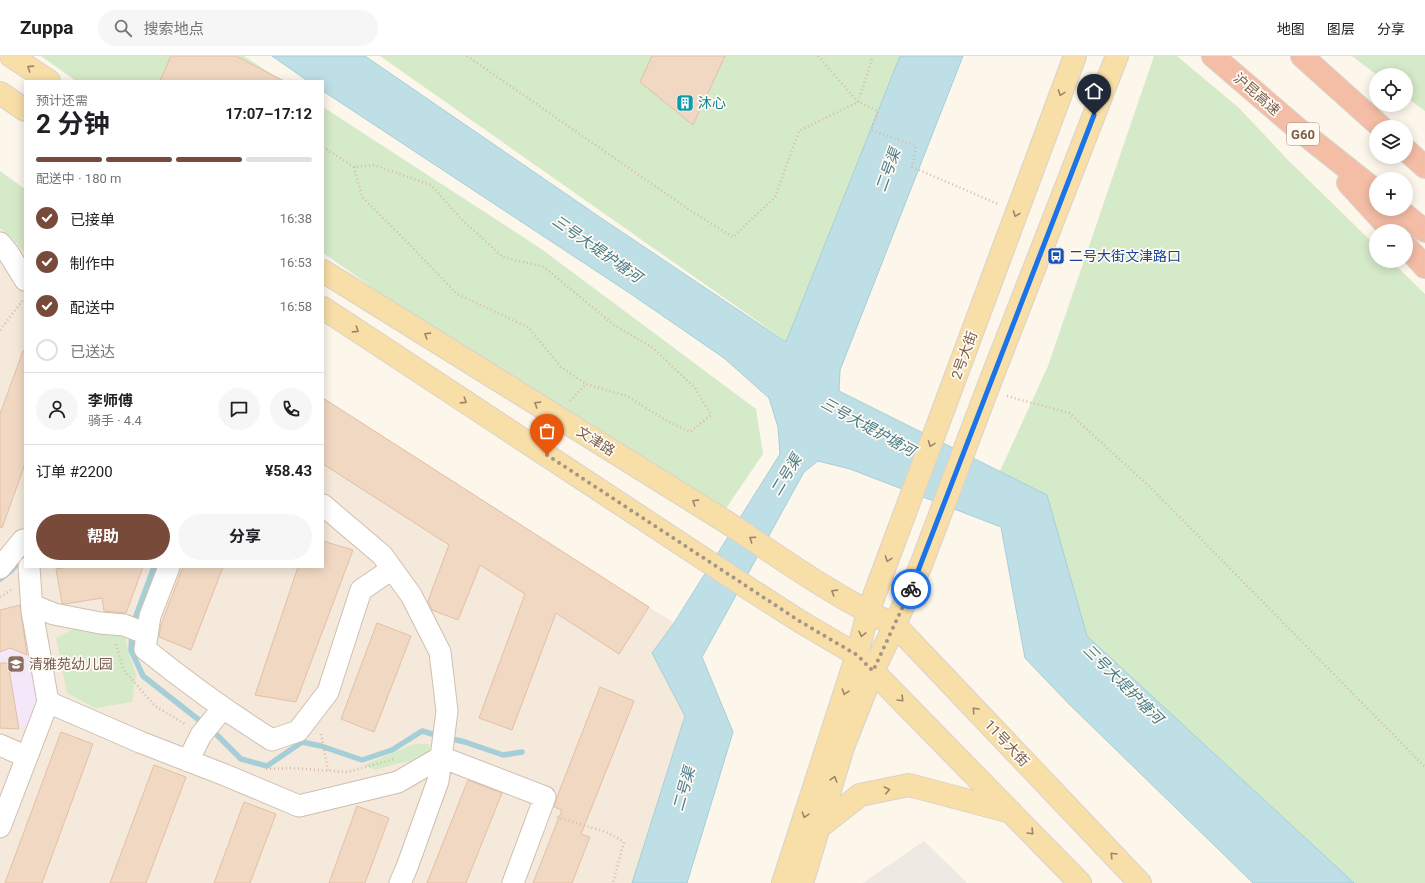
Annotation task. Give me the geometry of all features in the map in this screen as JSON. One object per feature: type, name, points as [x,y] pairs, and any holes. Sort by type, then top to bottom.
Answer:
[{"type":"highway","name":"沪昆高速","points":[[1213,56],[1298,129],[1369,186]]},
{"type":"highway","points":[[1308,61],[1373,120]]},
{"type":"highway","points":[[1308,61],[1388,120]]},
{"type":"highway","points":[[1298,129],[1386,224]]},
{"type":"highway","points":[[1413,138],[1425,146]]},
{"type":"highway","points":[[1413,156],[1425,167]]},
{"type":"highway","points":[[1407,216],[1425,231]]},
{"type":"highway","points":[[1413,254],[1425,267]]},
{"type":"main road","points":[[11,56],[47,80]]},
{"type":"main road","name":"2号大街","points":[[783,883],[857,655],[868,612],[1075,56]]},
{"type":"main road","points":[[802,883],[843,747],[873,671],[921,565],[987,390],[1117,56]]},
{"type":"main road","points":[[0,93],[24,109]]},
{"type":"main road","name":"文津路","points":[[324,272],[868,612]]},
{"type":"main road","points":[[324,309],[705,558],[751,590],[857,655],[1080,883]]},
{"type":"main road","name":"11号大街","points":[[868,612],[895,625],[1140,883]]},
{"type":"main road","points":[[818,828],[860,795],[909,785],[1011,812]]},
{"type":"street","points":[[0,243],[9,254],[24,278]]},
{"type":"street","points":[[324,506],[382,555],[411,595],[440,652],[447,711],[438,781],[400,883]]},
{"type":"street","points":[[0,568],[24,540]]},
{"type":"street","points":[[0,827],[48,702],[32,605],[29,568]]},
{"type":"street","points":[[169,568],[150,616],[146,634],[145,649],[219,712],[272,740],[298,731],[328,692],[361,590],[392,569]]},
{"type":"street","points":[[32,605],[54,614],[100,623],[125,625],[146,634]]},
{"type":"street","points":[[48,702],[140,742],[298,806],[398,782],[442,753]]},
{"type":"street","points":[[188,761],[202,734],[219,712]]},
{"type":"street","points":[[0,745],[27,757]]},
{"type":"street","points":[[442,753],[545,797],[513,883]]},
{"type":"path","points":[[467,56],[688,209],[732,237],[776,196],[799,131],[858,102],[873,56]]},
{"type":"path","points":[[818,56],[858,102],[878,111],[871,130],[916,146],[912,167],[1016,212]]},
{"type":"path","points":[[324,148],[354,167],[374,165],[431,185],[462,220],[503,257],[544,266],[614,325],[653,348],[695,388],[711,415],[690,432],[668,421],[627,396],[586,384],[561,367],[528,327],[457,294],[362,197],[354,167]]},
{"type":"path","points":[[0,330],[24,298]]},
{"type":"path","points":[[568,403],[586,384]]},
{"type":"path","points":[[987,390],[1070,413],[1150,487],[1425,767]]},
{"type":"path","points":[[321,733],[328,770]]},
{"type":"path","points":[[540,811],[606,832],[624,842],[613,883]]},
{"type":"shaded area","points":[[0,192],[24,209],[24,568],[324,568],[324,399],[674,623],[652,653],[685,716],[632,883],[0,883]]},
{"type":"shaded area","name":"清雅苑幼儿园","points":[[22,605],[42,718],[19,729],[0,728],[0,610]]},
{"type":"shaded area","points":[[924,841],[967,883],[863,883]]},
{"type":"green space","points":[[41,56],[244,56],[280,80],[75,80]]},
{"type":"green space","points":[[380,56],[900,56],[787,342]]},
{"type":"green space","points":[[1154,56],[1177,56],[1239,108],[1286,158],[1369,239],[1369,268],[1398,268],[1425,294],[1425,883],[1301,883],[1052,658],[995,482],[1048,366]]},
{"type":"green space","points":[[1352,56],[1425,56],[1425,111],[1413,102],[1413,68],[1369,69]]},
{"type":"green space","points":[[324,108],[540,248],[756,409],[763,454],[714,526],[324,254]]},
{"type":"green space","points":[[0,171],[24,188],[24,251],[0,228]]},
{"type":"green space","points":[[84,624],[121,626],[136,675],[132,702],[95,708],[67,693],[56,638]]},
{"type":"green space","points":[[414,744],[429,744],[432,757],[399,763],[375,770],[364,765]]},
{"type":"water","points":[[272,56],[365,56],[604,220],[786,342],[900,56],[963,56],[840,370],[839,391],[1047,495],[1087,636],[1354,883],[1253,883],[1069,704],[1025,658],[1001,527],[850,469],[818,461],[804,472],[702,657],[733,732],[687,883],[632,883],[685,716],[652,653],[674,623],[780,454],[778,427],[769,398],[724,358],[631,294],[324,92],[324,80],[307,80]]},
{"type":"building","points":[[171,56],[236,56],[282,80],[160,80]]},
{"type":"building","name":"沐心","points":[[652,56],[725,56],[693,125],[640,82]]},
{"type":"building","points":[[24,351],[24,467],[2,528],[0,527],[0,414]]},
{"type":"building","points":[[324,399],[649,607],[619,654],[556,613],[512,730],[479,718],[525,594],[480,565],[458,620],[432,610],[428,601],[449,545],[324,465]]},
{"type":"building","points":[[324,541],[353,550],[296,702],[255,695],[298,568],[324,568]]},
{"type":"building","points":[[143,568],[126,613],[104,611],[102,598],[65,604],[62,603],[56,569]]},
{"type":"building","points":[[183,568],[223,568],[191,650],[159,637],[161,625]]},
{"type":"building","name":"清雅苑幼儿园","points":[[20,605],[27,655],[10,648],[0,652],[0,610]]},
{"type":"building","points":[[377,623],[411,636],[374,732],[341,719]]},
{"type":"building","name":"清雅苑幼儿园","points":[[0,663],[8,663],[19,729],[0,728]]},
{"type":"building","points":[[600,687],[634,701],[581,834],[590,837],[572,883],[533,883],[562,810],[554,807],[557,797]]},
{"type":"building","points":[[61,732],[93,744],[42,883],[5,883]]},
{"type":"building","points":[[154,765],[186,777],[146,883],[110,883]]},
{"type":"building","points":[[468,780],[502,793],[466,883],[427,883]]},
{"type":"building","points":[[244,802],[276,814],[250,883],[214,883]]},
{"type":"building","points":[[357,806],[389,818],[365,883],[329,883]]},
{"type":"waterway","points":[[0,579],[12,570],[24,556]]},
{"type":"waterway","points":[[133,624],[154,568]]},
{"type":"waterway","points":[[132,632],[131,650],[143,676],[213,731],[241,759],[267,766],[302,742],[321,746],[362,760],[392,750],[422,731],[439,736]]},
{"type":"waterway","points":[[448,738],[503,755],[522,752]]},
{"type":"way so far","points":[[547,455],[705,558],[751,590],[857,655],[873,671],[911,589]]},
{"type":"place","name":"沐心","points":[[685,103]]},
{"type":"place","name":"二号大街文津路口","points":[[1056,256]]},
{"type":"place","name":"清雅苑幼儿园","points":[[16,664]]},
{"type":"route","points":[[911,589],[978,412],[1094,115]]},
{"type":"water label","name":"二号渠","points":[[888,170]]},
{"type":"water label","name":"三号大堤护塘河","points":[[597,249]]},
{"type":"water label","name":"三号大堤护塘河","points":[[868,427]]},
{"type":"water label","name":"二号渠","points":[[786,475]]},
{"type":"water label","name":"三号大堤护塘河","points":[[1123,684]]},
{"type":"water label","name":"二号渠","points":[[684,789]]}]
